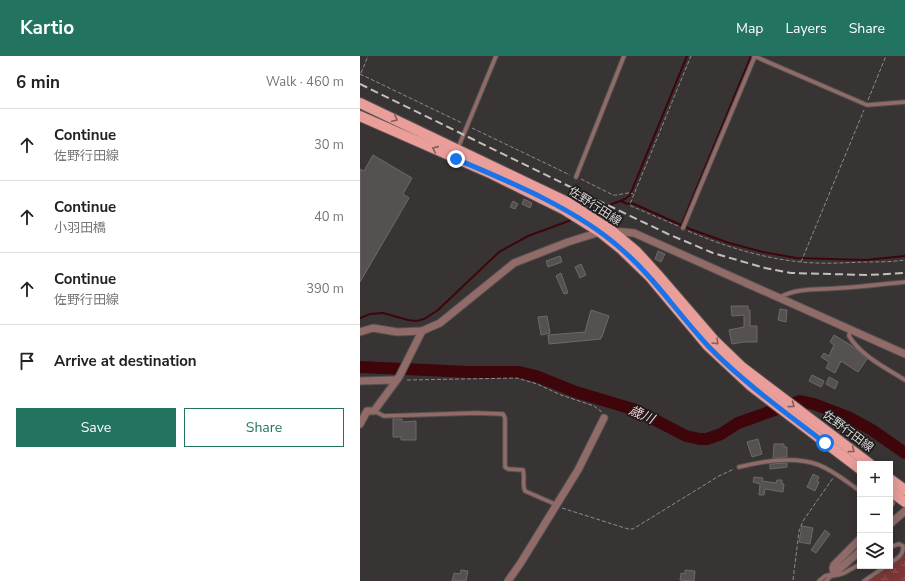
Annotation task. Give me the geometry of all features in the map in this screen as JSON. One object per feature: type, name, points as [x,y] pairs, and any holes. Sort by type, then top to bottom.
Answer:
[{"type":"main road","name":"佐野行田線","points":[[360,103],[567,202],[612,231],[636,252],[714,340],[742,367],[866,461]]},
{"type":"main road","name":"佐野行田線","points":[[360,116],[492,174],[542,198],[600,232],[620,248],[650,277],[713,351],[763,396],[857,467]]},
{"type":"main road","points":[[893,481],[905,490]]},
{"type":"main road","points":[[893,493],[905,502]]},
{"type":"street","points":[[360,332],[373,328],[397,332],[422,331],[440,323],[514,263],[568,242],[600,232],[612,231],[634,233],[905,354]]},
{"type":"street","points":[[360,424],[367,412],[374,411],[398,378],[422,331]]},
{"type":"street","points":[[360,381],[398,378]]},
{"type":"street","points":[[508,581],[578,470],[604,418]]},
{"type":"street","points":[[893,521],[905,511]]},
{"type":"street","points":[[834,574],[834,565],[857,542]]},
{"type":"street","points":[[834,574],[857,554]]},
{"type":"lane","points":[[458,149],[496,56]]},
{"type":"lane","points":[[576,177],[624,56]]},
{"type":"lane","points":[[683,228],[754,56],[867,105],[905,102]]},
{"type":"lane","points":[[780,297],[798,290],[905,282]]},
{"type":"lane","points":[[851,329],[849,336],[853,342],[872,359],[905,380]]},
{"type":"lane","points":[[374,411],[384,416],[476,413],[503,414],[505,418],[505,467],[508,469],[523,470],[525,491],[556,505]]},
{"type":"lane","points":[[740,467],[760,462],[789,461],[818,465],[836,474],[857,490]]},
{"type":"lane","points":[[893,546],[899,544],[904,546],[904,550],[899,557],[893,561]]},
{"type":"lane","points":[[819,581],[825,576],[844,573],[857,566]]},
{"type":"lane","points":[[864,581],[882,569]]},
{"type":"lane","points":[[826,581],[834,574]]},
{"type":"path","points":[[368,56],[360,74],[613,195],[616,196],[629,192],[634,194]]},
{"type":"path","points":[[691,56],[634,194],[630,204],[631,206],[720,244],[740,250],[801,262],[842,263],[905,260]]},
{"type":"path","points":[[801,262],[886,56]]},
{"type":"path","points":[[398,378],[517,378],[594,406],[601,410],[604,418]]},
{"type":"path","points":[[556,505],[628,529],[633,529],[719,476],[740,467]]},
{"type":"path","points":[[793,580],[799,531],[803,521],[836,474]]},
{"type":"green space","points":[[905,555],[905,581],[864,581],[882,569],[893,569],[893,562]]},
{"type":"building","points":[[373,155],[412,178],[403,194],[409,198],[360,282],[360,169],[364,171]]},
{"type":"building","points":[[524,199],[532,203],[530,208],[522,204]]},
{"type":"building","points":[[513,201],[518,204],[515,209],[510,207]]},
{"type":"building","points":[[658,251],[665,254],[661,262],[655,259]]},
{"type":"building","points":[[560,256],[562,262],[548,267],[546,261]]},
{"type":"building","points":[[581,264],[586,275],[580,278],[575,267]]},
{"type":"building","points":[[561,273],[568,293],[564,294],[556,276]]},
{"type":"building","points":[[731,306],[748,306],[748,310],[750,310],[750,326],[757,326],[757,342],[732,344],[729,330],[744,327],[744,315],[732,316]]},
{"type":"building","points":[[780,309],[787,310],[786,322],[778,320]]},
{"type":"building","points":[[591,310],[609,316],[602,337],[600,337],[601,339],[549,344],[548,335],[585,332]]},
{"type":"building","points":[[547,316],[550,333],[541,335],[538,317]]},
{"type":"building","points":[[834,335],[852,346],[867,359],[858,372],[841,361],[835,373],[826,368],[829,362],[821,357],[824,353],[829,356],[834,345],[830,342]]},
{"type":"building","points":[[812,375],[824,381],[821,387],[809,381]]},
{"type":"building","points":[[829,377],[838,382],[835,389],[826,384]]},
{"type":"building","points":[[393,419],[402,419],[402,422],[416,421],[416,440],[401,440],[401,437],[393,437]]},
{"type":"building","points":[[758,439],[762,454],[752,457],[747,442]]},
{"type":"building","points":[[774,444],[784,444],[784,447],[787,447],[787,457],[773,458]]},
{"type":"building","points":[[787,463],[787,467],[770,469],[770,464]]},
{"type":"building","points":[[813,474],[819,477],[817,481],[819,482],[815,491],[807,487]]},
{"type":"building","points":[[754,477],[763,478],[762,481],[776,483],[777,480],[782,480],[782,484],[784,484],[783,492],[765,489],[764,495],[759,495],[760,484],[753,482]]},
{"type":"building","points":[[802,526],[813,528],[810,544],[799,542]]},
{"type":"building","points":[[825,530],[830,534],[816,553],[811,550]]},
{"type":"building","points":[[461,570],[468,571],[466,581],[452,581],[454,573],[460,574]]},
{"type":"building","points":[[685,570],[695,571],[694,581],[680,580],[681,573],[685,574]]},
{"type":"waterway","points":[[589,213],[625,199],[630,195],[687,56]]},
{"type":"waterway","points":[[681,226],[751,56]]},
{"type":"waterway","points":[[621,201],[627,204],[632,203],[690,229],[729,243],[763,252],[796,258],[865,260],[905,256]]},
{"type":"waterway","points":[[360,318],[370,314],[383,313],[408,320],[416,321],[424,319],[438,310],[499,252],[528,236],[574,219]]},
{"type":"waterway","name":"歳川","points":[[360,367],[469,372],[519,372],[536,376],[576,392],[636,410],[686,436],[700,439],[707,439],[721,434],[738,423],[800,401],[814,404],[848,417],[872,430],[905,453]]},
{"type":"railway","points":[[360,84],[668,234],[713,253],[765,268],[791,273],[868,275],[905,273]]},
{"type":"route","points":[[456,159],[492,174],[563,209],[580,218],[600,232],[620,248],[650,277],[713,351],[751,386],[825,443]]}]
